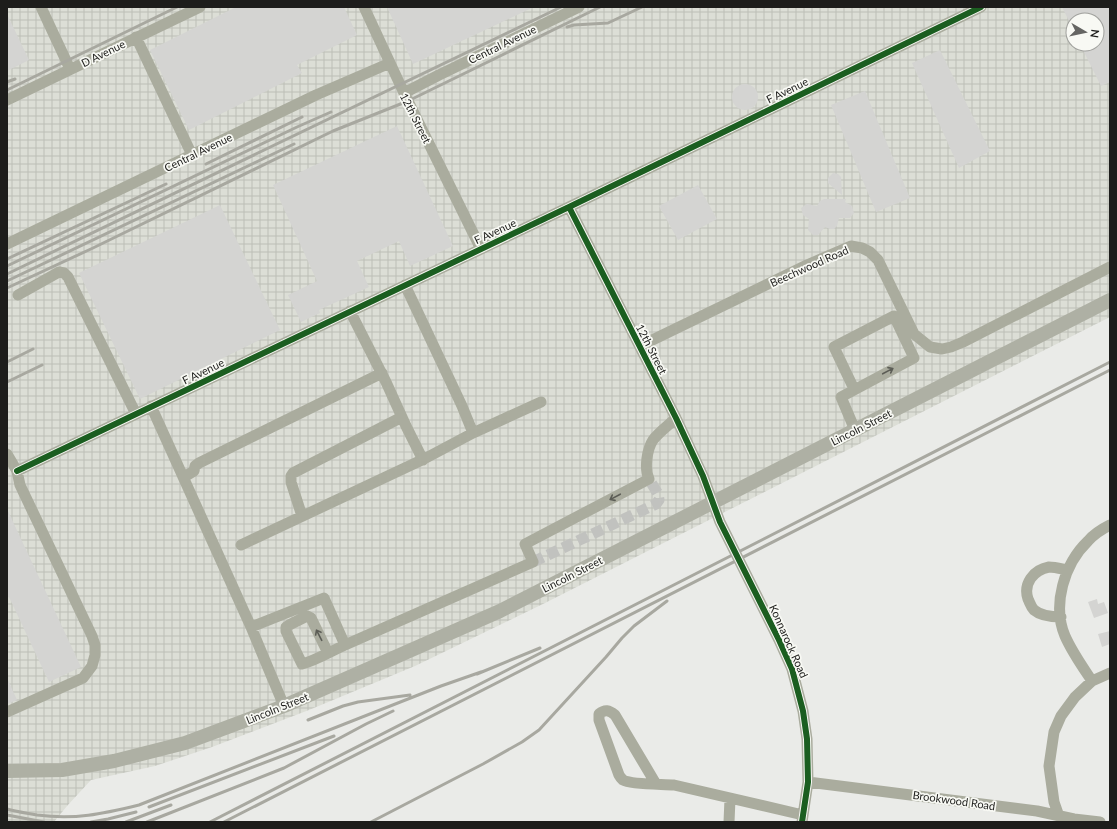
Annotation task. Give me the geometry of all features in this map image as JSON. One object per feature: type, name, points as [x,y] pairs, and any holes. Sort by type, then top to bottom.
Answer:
[{"type":"main road","name":"Lincoln Street","points":[[7,771],[62,770],[114,761],[185,743],[284,706],[500,611],[1110,300]]},
{"type":"street","points":[[41,7],[70,69]]},
{"type":"street","name":"D Avenue","points":[[7,100],[200,7]]},
{"type":"street","name":"12th Street","points":[[364,7],[404,93],[481,249]]},
{"type":"street","name":"Central Avenue","points":[[404,93],[579,7]]},
{"type":"street","name":"F Avenue","points":[[17,471],[569,207],[981,7]]},
{"type":"street","points":[[136,37],[192,155]]},
{"type":"street","name":"Central Avenue","points":[[7,244],[316,95],[390,64]]},
{"type":"street","name":"12th Street","points":[[569,207],[676,418],[703,476],[712,503]]},
{"type":"street","name":"Beechwood Road","points":[[640,346],[801,268],[851,246],[862,248],[870,252],[878,260],[914,334],[930,347],[942,349],[963,342],[1110,267]]},
{"type":"street","points":[[18,295],[59,272],[64,273],[68,277],[136,414]]},
{"type":"street","points":[[406,285],[473,432]]},
{"type":"street","points":[[350,311],[382,373],[423,460]]},
{"type":"street","points":[[854,389],[834,347],[894,316],[914,358],[840,397],[855,430]]},
{"type":"street","points":[[184,477],[194,471],[195,466],[198,463],[382,373]]},
{"type":"street","points":[[241,545],[423,460],[473,432],[541,402]]},
{"type":"street","points":[[152,406],[251,627],[284,706]]},
{"type":"street","points":[[302,516],[291,482],[291,476],[293,473],[402,416]]},
{"type":"street","points":[[328,653],[311,618],[307,616],[289,624],[286,627],[286,631],[302,664],[328,653],[533,562],[525,544],[649,479],[646,472],[648,456],[653,440],[676,418]]},
{"type":"street","points":[[7,454],[17,471],[20,485],[95,645],[95,655],[92,666],[83,678],[7,712]]},
{"type":"street","name":"Konnarock Road","points":[[712,503],[779,640],[792,669],[798,688],[806,727],[808,747],[808,782],[803,818]]},
{"type":"street","points":[[1092,681],[1064,635],[1061,617],[1061,590],[1067,570],[1086,542],[1110,525]]},
{"type":"street","points":[[1061,617],[1051,617],[1034,610],[1030,605],[1027,595],[1027,586],[1031,578],[1038,570],[1050,567],[1067,570]]},
{"type":"street","points":[[251,627],[324,598],[345,645]]},
{"type":"street","points":[[1059,819],[1053,795],[1049,766],[1054,732],[1061,716],[1070,704],[1092,681],[1110,673]]},
{"type":"street","points":[[656,784],[615,715],[611,711],[602,711],[599,714],[599,720],[619,776],[624,780],[629,782],[656,784],[674,785],[730,799],[744,800],[803,818]]},
{"type":"street","name":"Brookwood Road","points":[[808,782],[1022,809],[1059,819],[1100,822]]},
{"type":"street","points":[[729,822],[730,799]]},
{"type":"shaded area","points":[[7,7],[1110,7],[1110,317],[545,603],[415,666],[309,710],[212,747],[155,766],[91,780],[54,822],[7,822]]},
{"type":"building","points":[[236,7],[344,7],[357,35],[297,65],[302,73],[189,130],[150,50]]},
{"type":"building","points":[[387,7],[534,7],[413,64]]},
{"type":"building","points":[[1062,7],[1110,7],[1110,82],[1101,86],[1084,52],[1105,52],[1105,12],[1065,13]]},
{"type":"building","points":[[7,14],[29,60],[7,71]]},
{"type":"building","points":[[940,50],[990,151],[959,168],[912,63]]},
{"type":"building","points":[[745,84],[754,88],[758,97],[754,106],[745,110],[736,106],[732,97],[736,88]]},
{"type":"building","points":[[865,91],[910,198],[876,212],[831,105]]},
{"type":"building","points":[[397,126],[453,246],[410,266],[399,241],[357,261],[369,287],[319,310],[320,313],[301,322],[288,295],[317,281],[273,185]]},
{"type":"building","points":[[833,173],[838,174],[841,177],[842,195],[828,183],[828,178]]},
{"type":"building","points":[[698,185],[717,219],[678,240],[659,206]]},
{"type":"building","points":[[824,199],[846,199],[845,202],[852,206],[854,213],[850,218],[839,218],[837,226],[834,229],[825,227],[818,235],[813,235],[808,230],[809,219],[803,215],[801,208],[807,204],[817,206],[820,201]]},
{"type":"building","points":[[220,205],[280,330],[140,399],[79,273]]},
{"type":"building","points":[[7,509],[81,667],[49,682],[9,597],[7,598]]},
{"type":"building","points":[[1097,599],[1098,604],[1104,602],[1108,613],[1094,618],[1088,602]]},
{"type":"building","points":[[1110,631],[1110,644],[1102,647],[1098,634]]},
{"type":"building","points":[[7,678],[17,700],[7,704]]},
{"type":"tunnel","points":[[533,562],[656,504],[659,500],[658,494],[649,479]]},
{"type":"railway","points":[[7,90],[177,7]]},
{"type":"railway","points":[[7,274],[561,7]]},
{"type":"railway","points":[[7,288],[93,248],[333,131],[408,101],[600,7]]},
{"type":"railway","points":[[567,27],[574,25],[608,23],[642,7]]},
{"type":"railway","points":[[7,82],[15,79]]},
{"type":"railway","points":[[7,266],[331,112]]},
{"type":"railway","points":[[206,164],[302,117]]},
{"type":"railway","points":[[7,281],[294,144]]},
{"type":"railway","points":[[7,259],[166,184]]},
{"type":"railway","points":[[7,362],[33,349]]},
{"type":"railway","points":[[210,822],[1110,362]]},
{"type":"railway","points":[[7,382],[42,365]]},
{"type":"railway","points":[[224,822],[1110,370]]},
{"type":"railway","points":[[371,822],[483,764],[522,742],[539,730],[622,638],[634,626],[667,601]]},
{"type":"railway","points":[[477,674],[540,648]]},
{"type":"railway","points":[[7,809],[37,815],[64,817],[88,815],[139,805],[441,686],[481,672]]},
{"type":"railway","points":[[308,720],[343,706],[358,702],[410,695]]},
{"type":"railway","points":[[147,822],[284,768],[393,711]]},
{"type":"railway","points":[[149,807],[334,736]]},
{"type":"railway","points":[[126,822],[171,805]]},
{"type":"railway","points":[[91,822],[136,812]]},
{"type":"railway","points":[[7,815],[44,822]]},
{"type":"cycle path","points":[[17,471],[569,207],[981,7]]},
{"type":"cycle path","points":[[569,207],[676,418],[703,476],[720,522],[792,669],[803,711],[807,739],[808,782],[802,822]]}]
